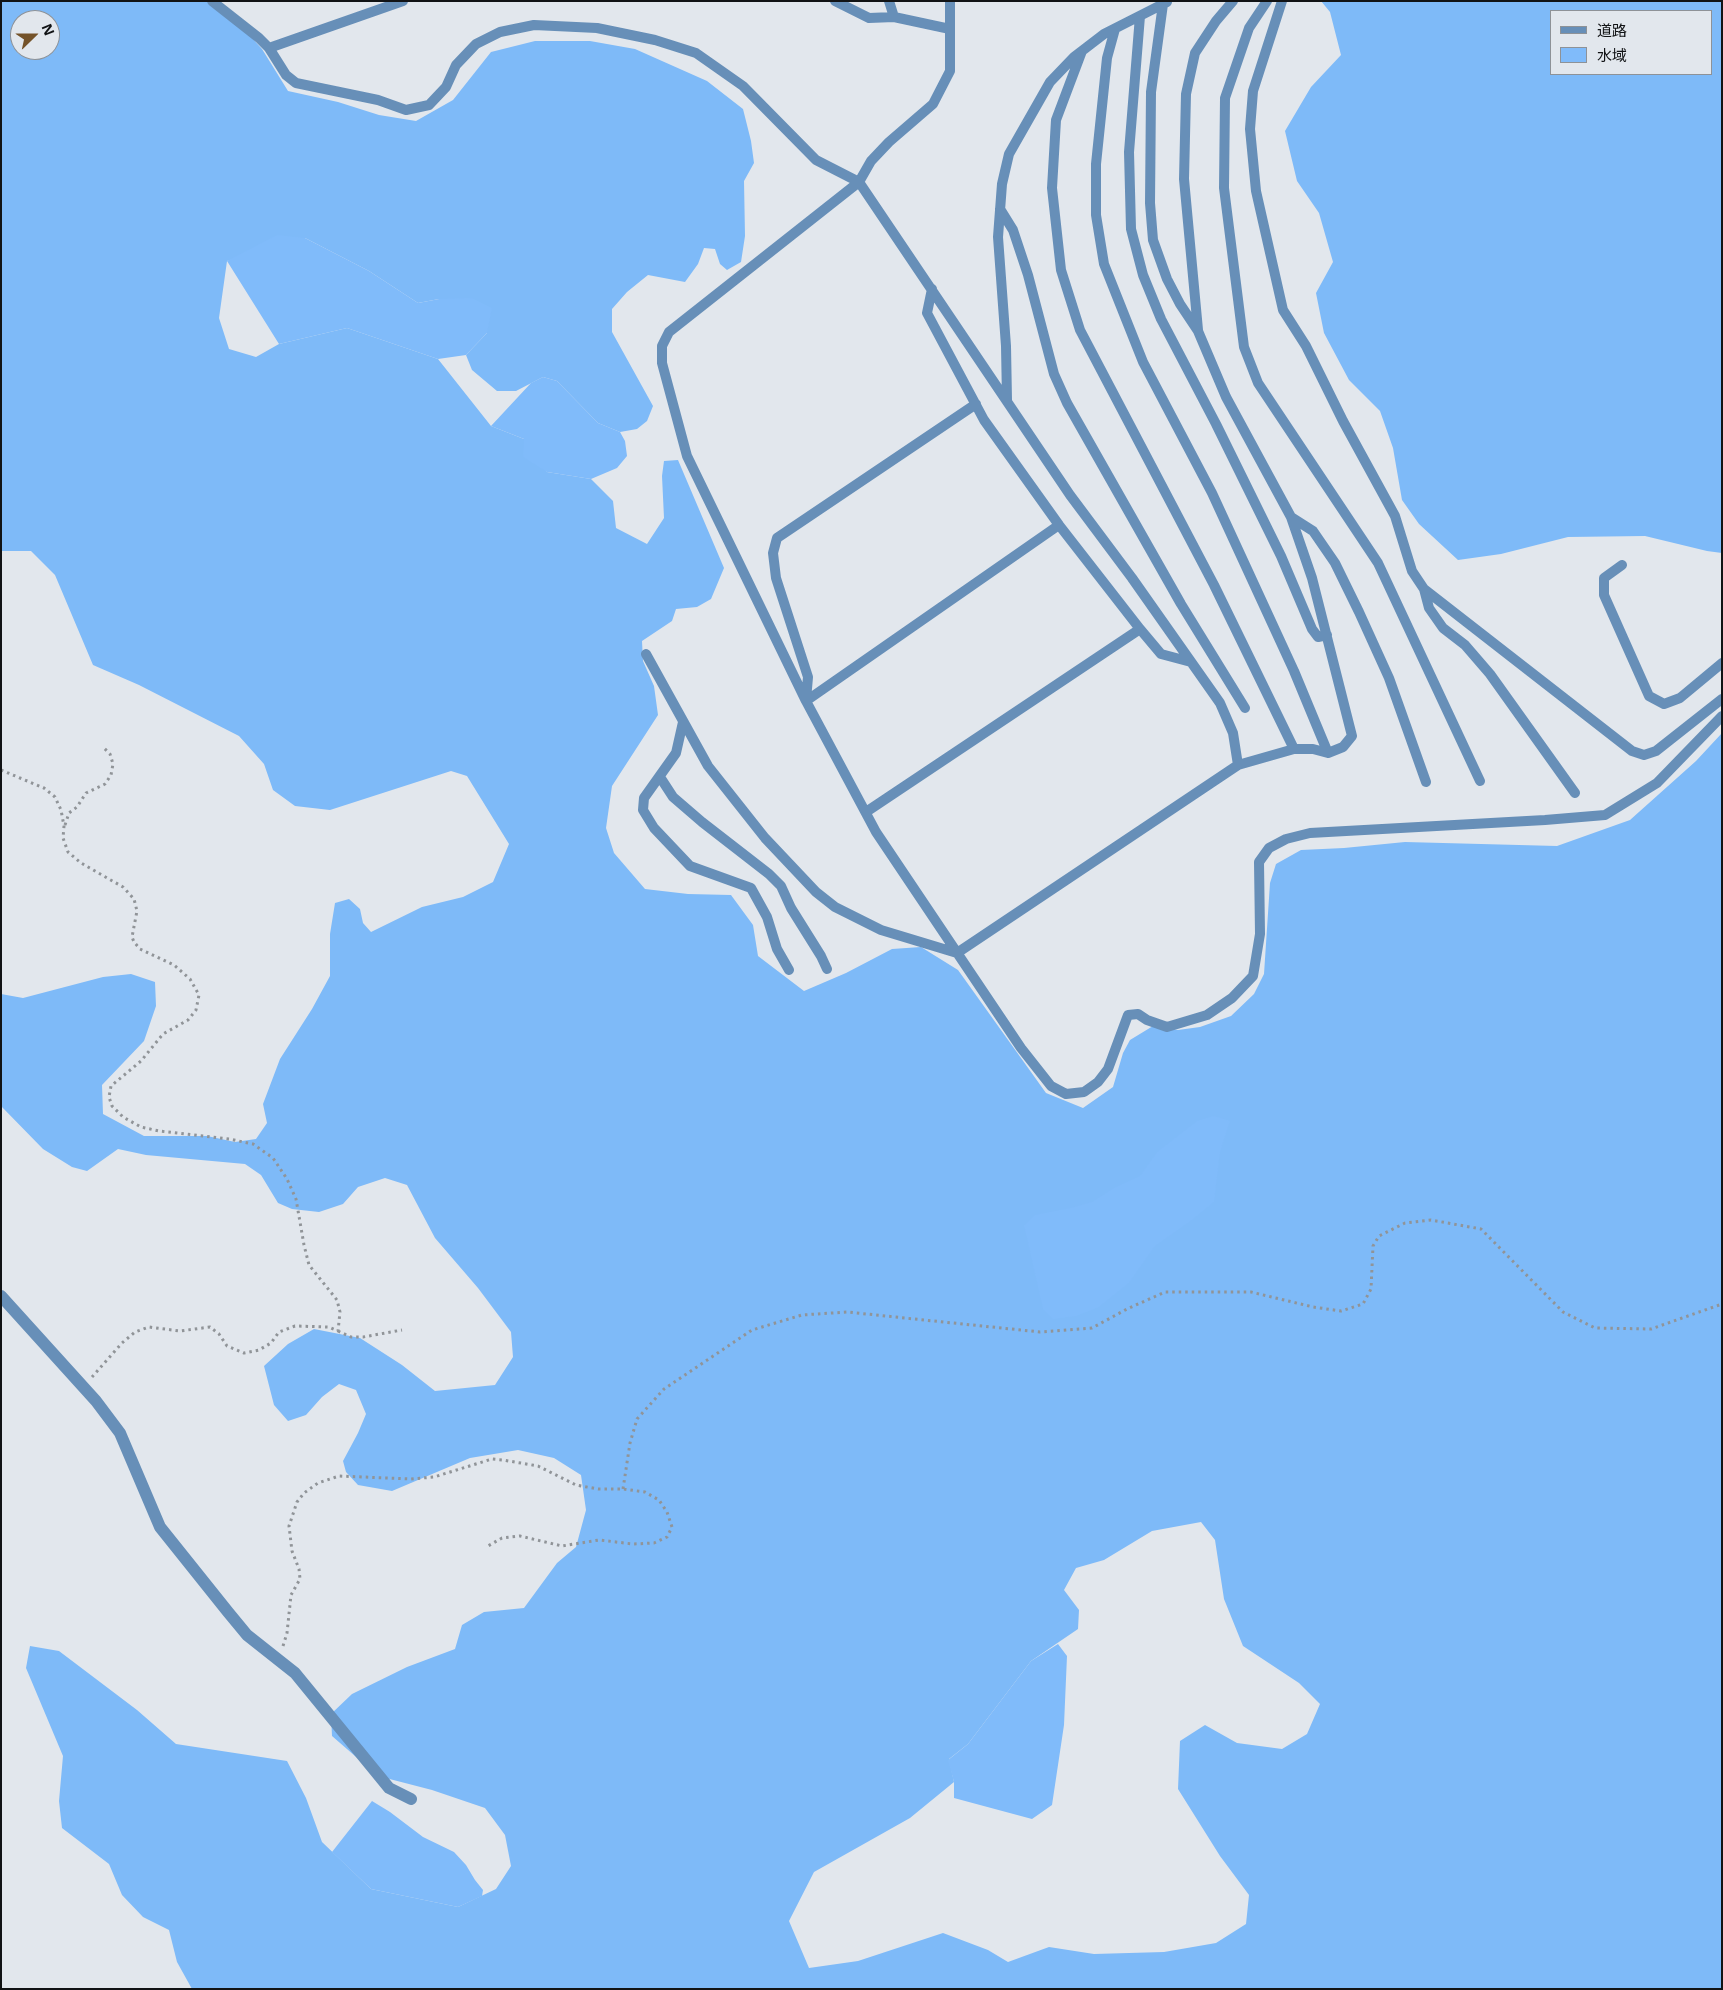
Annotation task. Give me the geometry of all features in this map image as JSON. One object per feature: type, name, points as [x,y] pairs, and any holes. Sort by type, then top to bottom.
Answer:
[{"type":"street","points":[[1,1296],[82,1386],[120,1433],[160,1527],[247,1636],[295,1673],[389,1788],[411,1799]]},
{"type":"lane","points":[[212,1],[269,48],[286,75],[296,83],[378,100],[406,110],[429,105],[446,87],[456,65],[476,44],[500,32],[534,25],[588,27],[655,40],[696,53],[744,86],[816,160],[860,182],[1070,495],[1132,578],[1220,703],[1233,733],[1238,765]]},
{"type":"lane","points":[[269,48],[403,1]]},
{"type":"lane","points":[[835,1],[869,18],[894,17],[950,29]]},
{"type":"lane","points":[[889,1],[894,17]]},
{"type":"lane","points":[[950,1],[950,71],[933,104],[889,142],[871,161],[860,182],[669,332],[662,346],[662,363],[687,456],[806,700],[876,832],[956,953],[1022,1048],[1051,1086],[1066,1094],[1084,1092],[1098,1082],[1108,1069],[1128,1015],[1138,1014],[1146,1020],[1167,1026],[1207,1015],[1232,998],[1253,976],[1260,934],[1259,862],[1268,848],[1286,839],[1310,833],[1605,815],[1657,783],[1722,716]]},
{"type":"lane","points":[[1198,331],[1184,179],[1186,94],[1195,53],[1216,21],[1233,1]]},
{"type":"lane","points":[[1267,1],[1249,28],[1225,98],[1224,188],[1244,347],[1258,383],[1378,563],[1480,781]]},
{"type":"lane","points":[[1282,1],[1253,92],[1250,129],[1256,191],[1283,310],[1306,346],[1343,421],[1395,516],[1412,571],[1424,589],[1632,752],[1644,755],[1656,751],[1722,699]]},
{"type":"lane","points":[[956,953],[1238,765],[1294,749],[1328,752],[1343,747],[1352,736],[1312,578],[1292,517],[1226,397],[1198,331],[1180,304],[1167,279],[1153,240],[1150,203],[1151,92],[1166,3]]},
{"type":"lane","points":[[1008,401],[998,237],[1002,184],[1009,154],[1050,82],[1082,51],[1104,34],[1166,3]]},
{"type":"lane","points":[[1140,16],[1129,152],[1131,229],[1143,275],[1161,319],[1216,424],[1281,556],[1312,629],[1318,637],[1327,635]]},
{"type":"lane","points":[[1115,29],[1107,58],[1096,164],[1096,215],[1104,264],[1143,362],[1212,493],[1294,671],[1328,752]]},
{"type":"lane","points":[[1082,51],[1056,120],[1052,188],[1061,270],[1080,330],[1214,585],[1294,749]]},
{"type":"lane","points":[[1000,209],[1013,230],[1028,275],[1054,374],[1067,403],[1181,604],[1245,708]]},
{"type":"lane","points":[[932,289],[927,313],[984,420],[1059,525],[1161,654],[1191,662]]},
{"type":"lane","points":[[806,700],[808,677],[776,578],[773,553],[778,538],[976,404]]},
{"type":"lane","points":[[1292,517],[1313,531],[1335,563],[1389,678],[1426,782]]},
{"type":"lane","points":[[806,700],[1059,525]]},
{"type":"lane","points":[[1622,566],[1604,578],[1604,595],[1649,696],[1664,704],[1680,698],[1722,663]]},
{"type":"lane","points":[[1424,589],[1429,608],[1443,628],[1465,645],[1490,674],[1575,794]]},
{"type":"lane","points":[[866,812],[1140,629]]},
{"type":"lane","points":[[646,654],[708,766],[765,838],[816,892],[835,907],[881,930],[956,953]]},
{"type":"lane","points":[[683,722],[676,753],[644,798],[643,810],[654,828],[690,866],[751,888],[767,917],[776,949],[789,970]]},
{"type":"lane","points":[[660,777],[673,797],[762,868],[781,886],[791,908],[827,969]]},
{"type":"path","points":[[64,826],[70,813],[77,807],[86,793],[105,784],[111,775],[113,764],[110,754],[103,748]]},
{"type":"path","points":[[1,770],[44,788],[55,797],[61,810],[64,826],[63,838],[68,852],[82,863],[123,887],[134,899],[137,912],[132,937],[134,942],[140,949],[174,965],[190,979],[199,995],[196,1010],[188,1020],[163,1034],[141,1061],[111,1086],[109,1097],[112,1106],[123,1117],[141,1127],[159,1132],[229,1139],[253,1144],[273,1158],[287,1179],[296,1199],[309,1264],[336,1300],[340,1312],[338,1331]]},
{"type":"path","points":[[623,1489],[630,1443],[637,1419],[664,1389],[752,1330],[802,1315],[847,1312],[1040,1332],[1092,1328],[1127,1308],[1165,1292],[1251,1292],[1312,1307],[1340,1311],[1363,1304],[1371,1289],[1373,1246],[1379,1236],[1405,1223],[1431,1220],[1481,1229],[1563,1312],[1595,1328],[1651,1330],[1722,1304]]},
{"type":"path","points":[[82,1386],[97,1372],[122,1342],[135,1332],[149,1327],[180,1331],[210,1327],[219,1334],[228,1346],[244,1353],[259,1350],[271,1343],[279,1332],[295,1326],[329,1327],[352,1337],[363,1337],[402,1330]]},
{"type":"path","points":[[268,1652],[283,1647],[287,1633],[291,1595],[300,1579],[299,1569],[292,1551],[288,1526],[297,1502],[304,1493],[318,1483],[339,1476],[411,1479],[434,1477],[492,1459],[538,1466],[576,1484],[598,1489],[623,1489],[645,1492],[658,1500],[667,1512],[672,1527],[667,1537],[654,1543],[633,1544],[599,1540],[562,1546],[520,1536],[502,1538],[488,1546]]},
{"type":"shaded area","points":[[1,1],[212,1],[225,8],[262,49],[288,91],[338,102],[379,115],[416,121],[453,100],[491,52],[535,41],[590,41],[635,49],[707,81],[743,109],[754,163],[744,181],[745,236],[741,262],[727,270],[720,264],[715,249],[704,248],[698,264],[685,282],[648,275],[627,292],[612,309],[612,332],[653,406],[647,421],[637,429],[620,432],[598,423],[557,381],[543,377],[516,391],[497,391],[472,370],[466,355],[487,333],[439,299],[418,303],[369,271],[305,238],[227,261],[219,318],[229,349],[256,357],[279,344],[347,328],[438,359],[491,426],[524,439],[547,472],[591,479],[613,501],[616,528],[647,544],[664,518],[662,476],[664,461],[678,460],[724,568],[711,599],[697,607],[676,609],[672,621],[642,641],[643,661],[654,686],[658,715],[612,786],[606,828],[614,853],[645,889],[688,894],[731,895],[753,925],[758,956],[804,991],[846,973],[892,949],[921,947],[958,970],[1046,1093],[1083,1108],[1113,1087],[1123,1053],[1130,1040],[1153,1026],[1178,1030],[1200,1027],[1231,1016],[1254,994],[1264,974],[1270,883],[1276,864],[1301,850],[1405,842],[1557,846],[1630,820],[1696,761],[1722,733],[1722,1989],[192,1989],[177,1962],[169,1930],[143,1917],[122,1895],[109,1864],[62,1828],[59,1801],[63,1756],[26,1668],[30,1646],[59,1651],[137,1710],[176,1744],[287,1761],[306,1798],[322,1842],[371,1889],[458,1907],[496,1889],[511,1866],[505,1835],[485,1808],[432,1790],[378,1776],[332,1736],[331,1714],[352,1694],[407,1667],[455,1649],[462,1625],[484,1612],[524,1608],[557,1563],[576,1547],[586,1510],[581,1475],[554,1458],[518,1450],[470,1458],[392,1491],[358,1485],[346,1472],[343,1461],[366,1414],[356,1390],[339,1384],[322,1397],[306,1415],[288,1421],[274,1405],[264,1366],[288,1344],[314,1329],[360,1338],[402,1365],[435,1391],[495,1385],[513,1357],[511,1332],[478,1288],[435,1238],[407,1185],[385,1178],[358,1187],[343,1204],[319,1212],[292,1209],[278,1203],[261,1175],[245,1164],[146,1155],[118,1149],[87,1171],[72,1167],[43,1149],[1,1106],[1,994],[23,998],[103,977],[131,974],[155,982],[156,1006],[144,1041],[102,1085],[103,1114],[144,1136],[207,1136],[235,1142],[256,1139],[267,1123],[263,1104],[280,1059],[312,1009],[330,976],[330,934],[335,903],[349,899],[360,909],[363,923],[371,932],[422,907],[463,897],[493,882],[509,844],[467,776],[451,771],[330,810],[295,806],[273,790],[264,764],[239,736],[139,685],[93,665],[55,575],[31,551],[1,551]],"holes":[[[1201,1522],[1215,1540],[1224,1599],[1243,1646],[1299,1683],[1320,1704],[1307,1734],[1282,1749],[1237,1743],[1205,1725],[1180,1741],[1178,1789],[1220,1856],[1249,1895],[1246,1924],[1216,1943],[1164,1952],[1094,1954],[1049,1947],[1008,1962],[988,1950],[943,1933],[858,1961],[809,1968],[789,1921],[814,1872],[910,1818],[954,1782],[949,1759],[968,1744],[1031,1661],[1078,1629],[1079,1610],[1064,1590],[1076,1568],[1104,1560],[1152,1531]]]},
{"type":"shaded area","points":[[1321,1],[1722,1],[1722,553],[1645,536],[1568,537],[1501,554],[1458,560],[1419,524],[1402,500],[1393,448],[1380,411],[1349,380],[1324,333],[1316,293],[1333,262],[1319,213],[1297,181],[1285,131],[1311,87],[1341,55],[1330,12]]},
{"type":"water","points":[[277,235],[305,238],[369,271],[418,303],[439,299],[472,298],[492,308],[487,333],[466,355],[438,359],[347,328],[279,344],[227,261]]},
{"type":"water","points":[[543,377],[557,381],[598,423],[620,432],[625,441],[627,456],[617,468],[591,479],[547,472],[523,457],[524,439],[491,426],[531,383]]},
{"type":"water","points":[[1214,1116],[1230,1121],[1220,1152],[1214,1202],[1155,1246],[1129,1283],[1099,1307],[1076,1316],[1053,1319],[1043,1309],[1024,1225],[1035,1215],[1092,1202],[1114,1188],[1140,1176],[1157,1152],[1197,1121]]},
{"type":"water","points":[[1058,1644],[1067,1656],[1064,1725],[1052,1805],[1032,1819],[954,1798],[954,1782],[948,1760],[968,1744],[1031,1661]]},
{"type":"water","points":[[372,1801],[423,1837],[454,1852],[466,1865],[483,1890],[482,1896],[458,1907],[371,1889],[332,1852]]}]
